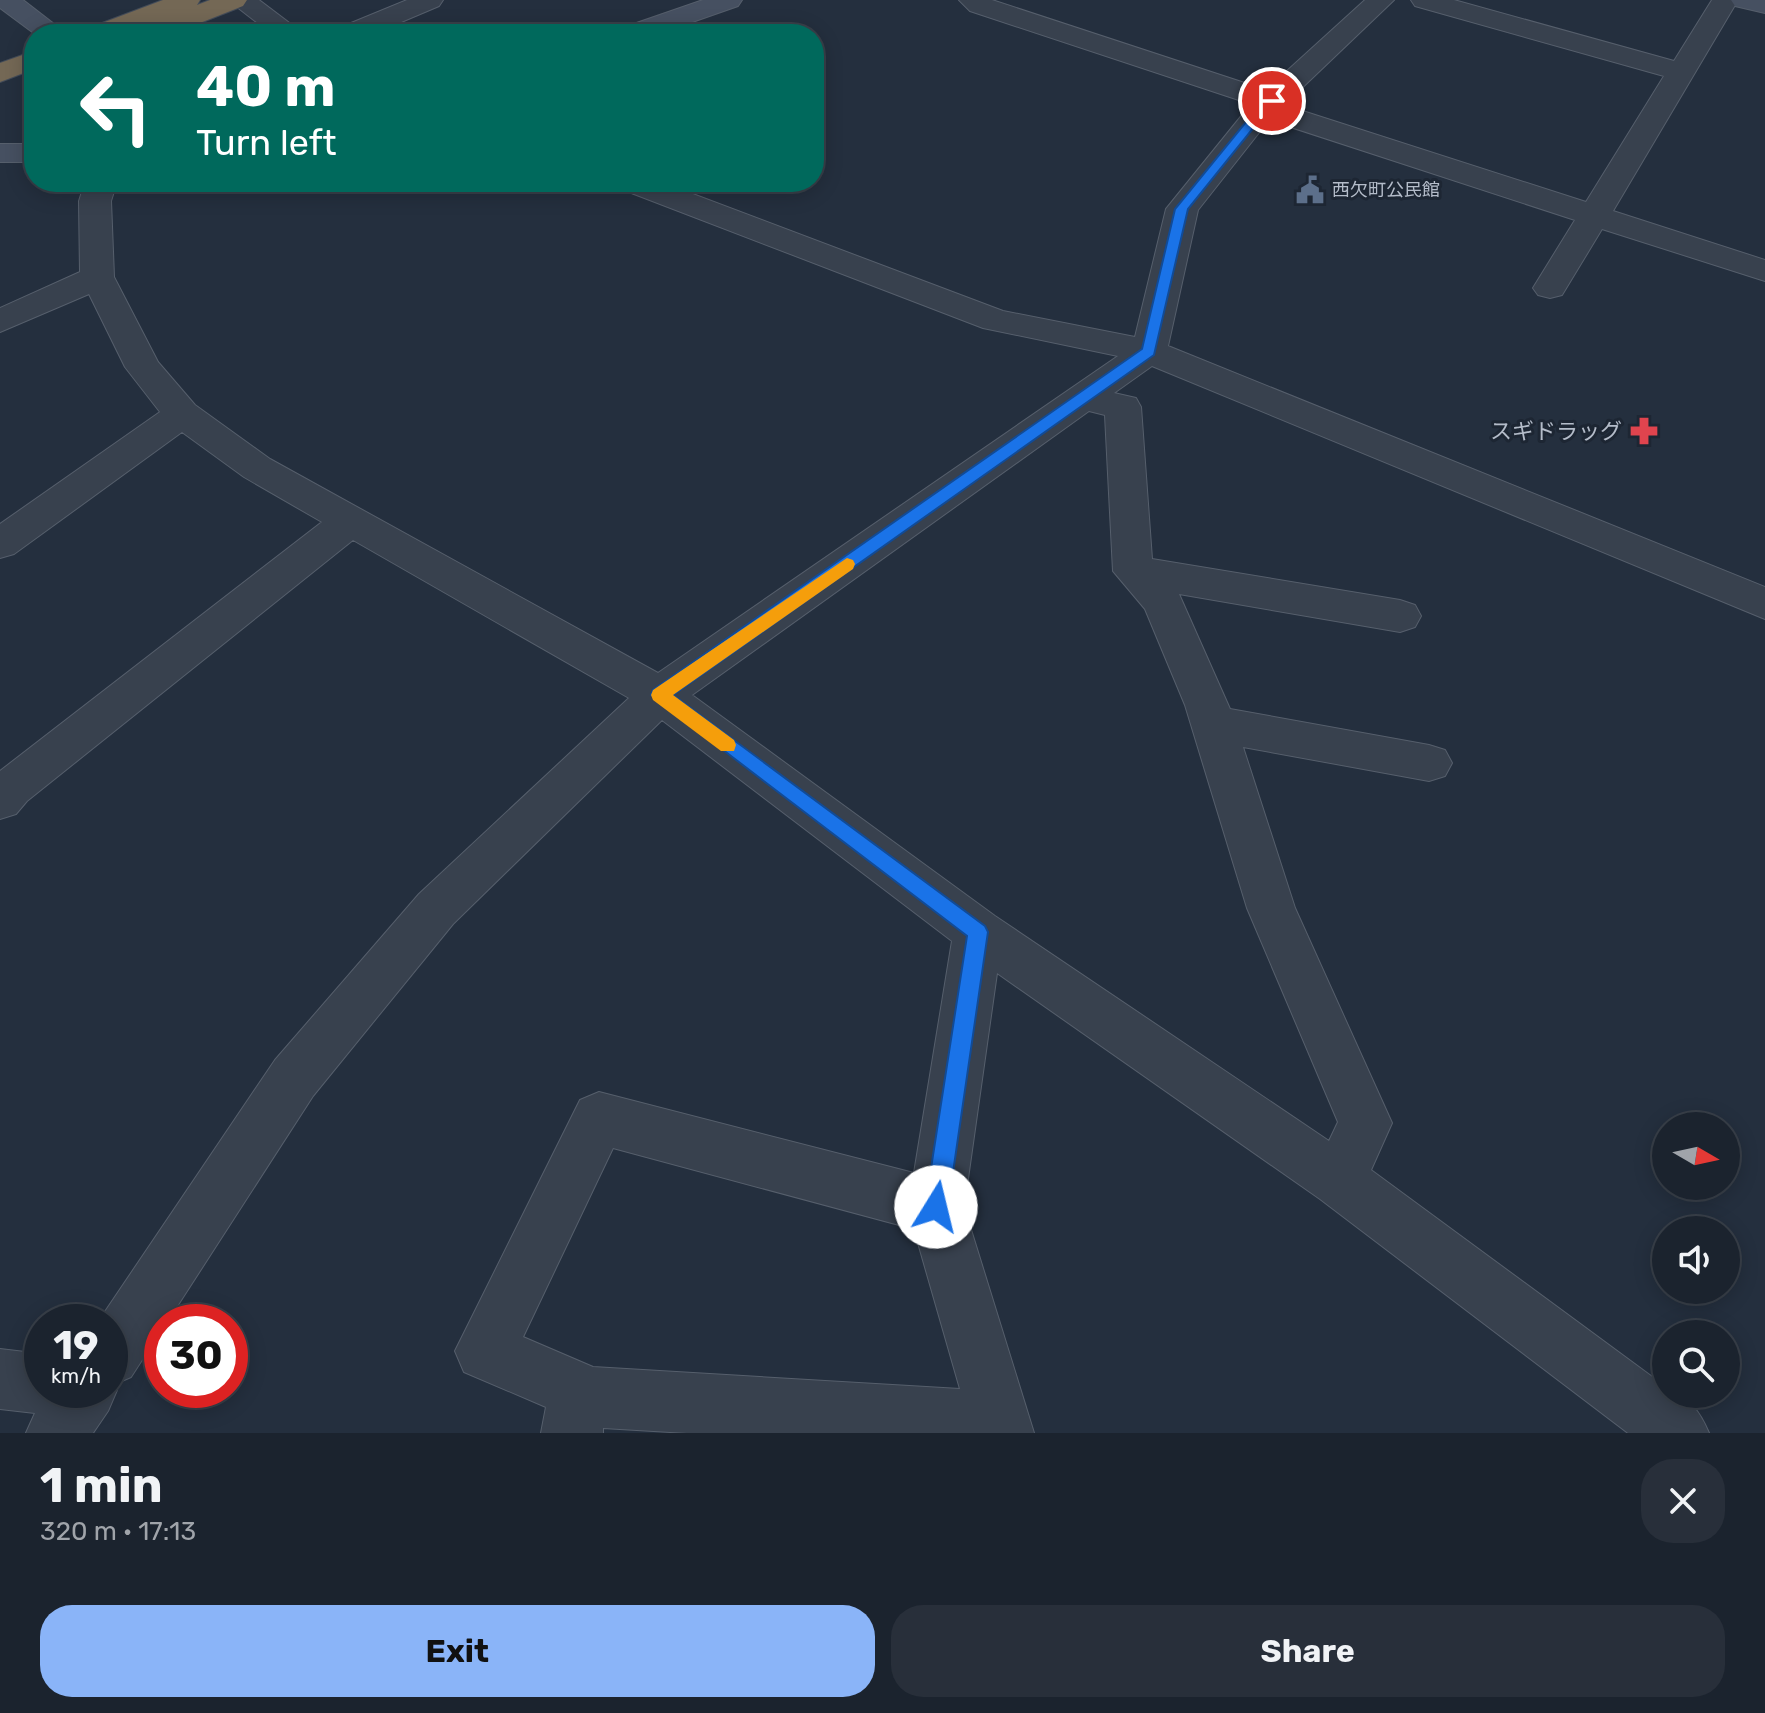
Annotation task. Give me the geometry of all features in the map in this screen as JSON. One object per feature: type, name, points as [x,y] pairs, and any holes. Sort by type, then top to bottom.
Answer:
[{"type":"highway","points":[[125,24],[187,0]]},
{"type":"highway","points":[[173,24],[234,0]]},
{"type":"highway","points":[[0,73],[24,63]]},
{"type":"highway","points":[[0,92],[24,82]]},
{"type":"street","points":[[6,0],[39,24]]},
{"type":"street","points":[[241,0],[276,24]]},
{"type":"street","points":[[373,24],[430,0]]},
{"type":"street","points":[[644,24],[654,15],[729,0]]},
{"type":"street","points":[[972,0],[1267,105],[1765,271]]},
{"type":"street","points":[[1340,0],[1376,5]]},
{"type":"street","points":[[1424,0],[1681,72]]},
{"type":"street","points":[[1550,288],[1725,0]]},
{"type":"street","points":[[1744,0],[1765,5]]},
{"type":"street","points":[[128,1329],[294,1078],[436,909],[660,695],[1149,351],[1182,209],[1267,105],[1376,5]]},
{"type":"street","points":[[0,153],[24,153]]},
{"type":"street","points":[[98,192],[95,201],[97,277],[143,367],[182,414],[257,468],[660,695],[978,932],[1339,1180],[1678,1433]]},
{"type":"street","points":[[658,192],[995,320],[1149,351],[1765,604]]},
{"type":"street","points":[[0,321],[97,277]]},
{"type":"street","points":[[1084,398],[1123,407],[1133,571],[1162,601],[1213,724],[1271,908],[1365,1123],[1339,1180]]},
{"type":"street","points":[[0,544],[182,414]]},
{"type":"street","points":[[0,800],[11,788],[351,520]]},
{"type":"street","points":[[1133,571],[1400,616]]},
{"type":"street","points":[[1213,724],[1429,763]]},
{"type":"street","points":[[936,1207],[599,1118],[485,1351],[576,1412],[593,1397],[1002,1428],[936,1207],[978,932]]},
{"type":"street","points":[[0,1379],[24,1382]]},
{"type":"street","points":[[57,1433],[74,1408]]},
{"type":"slow traffic","points":[[727,745],[660,695],[847,564]]},
{"type":"place","name":"西欠町公民館","points":[[1310,190]]},
{"type":"place","name":"スギドラッグ","points":[[1644,431]]},
{"type":"route","points":[[936,1207],[978,932],[660,695],[1149,351],[1182,209],[1263,108],[1272,101]]}]
